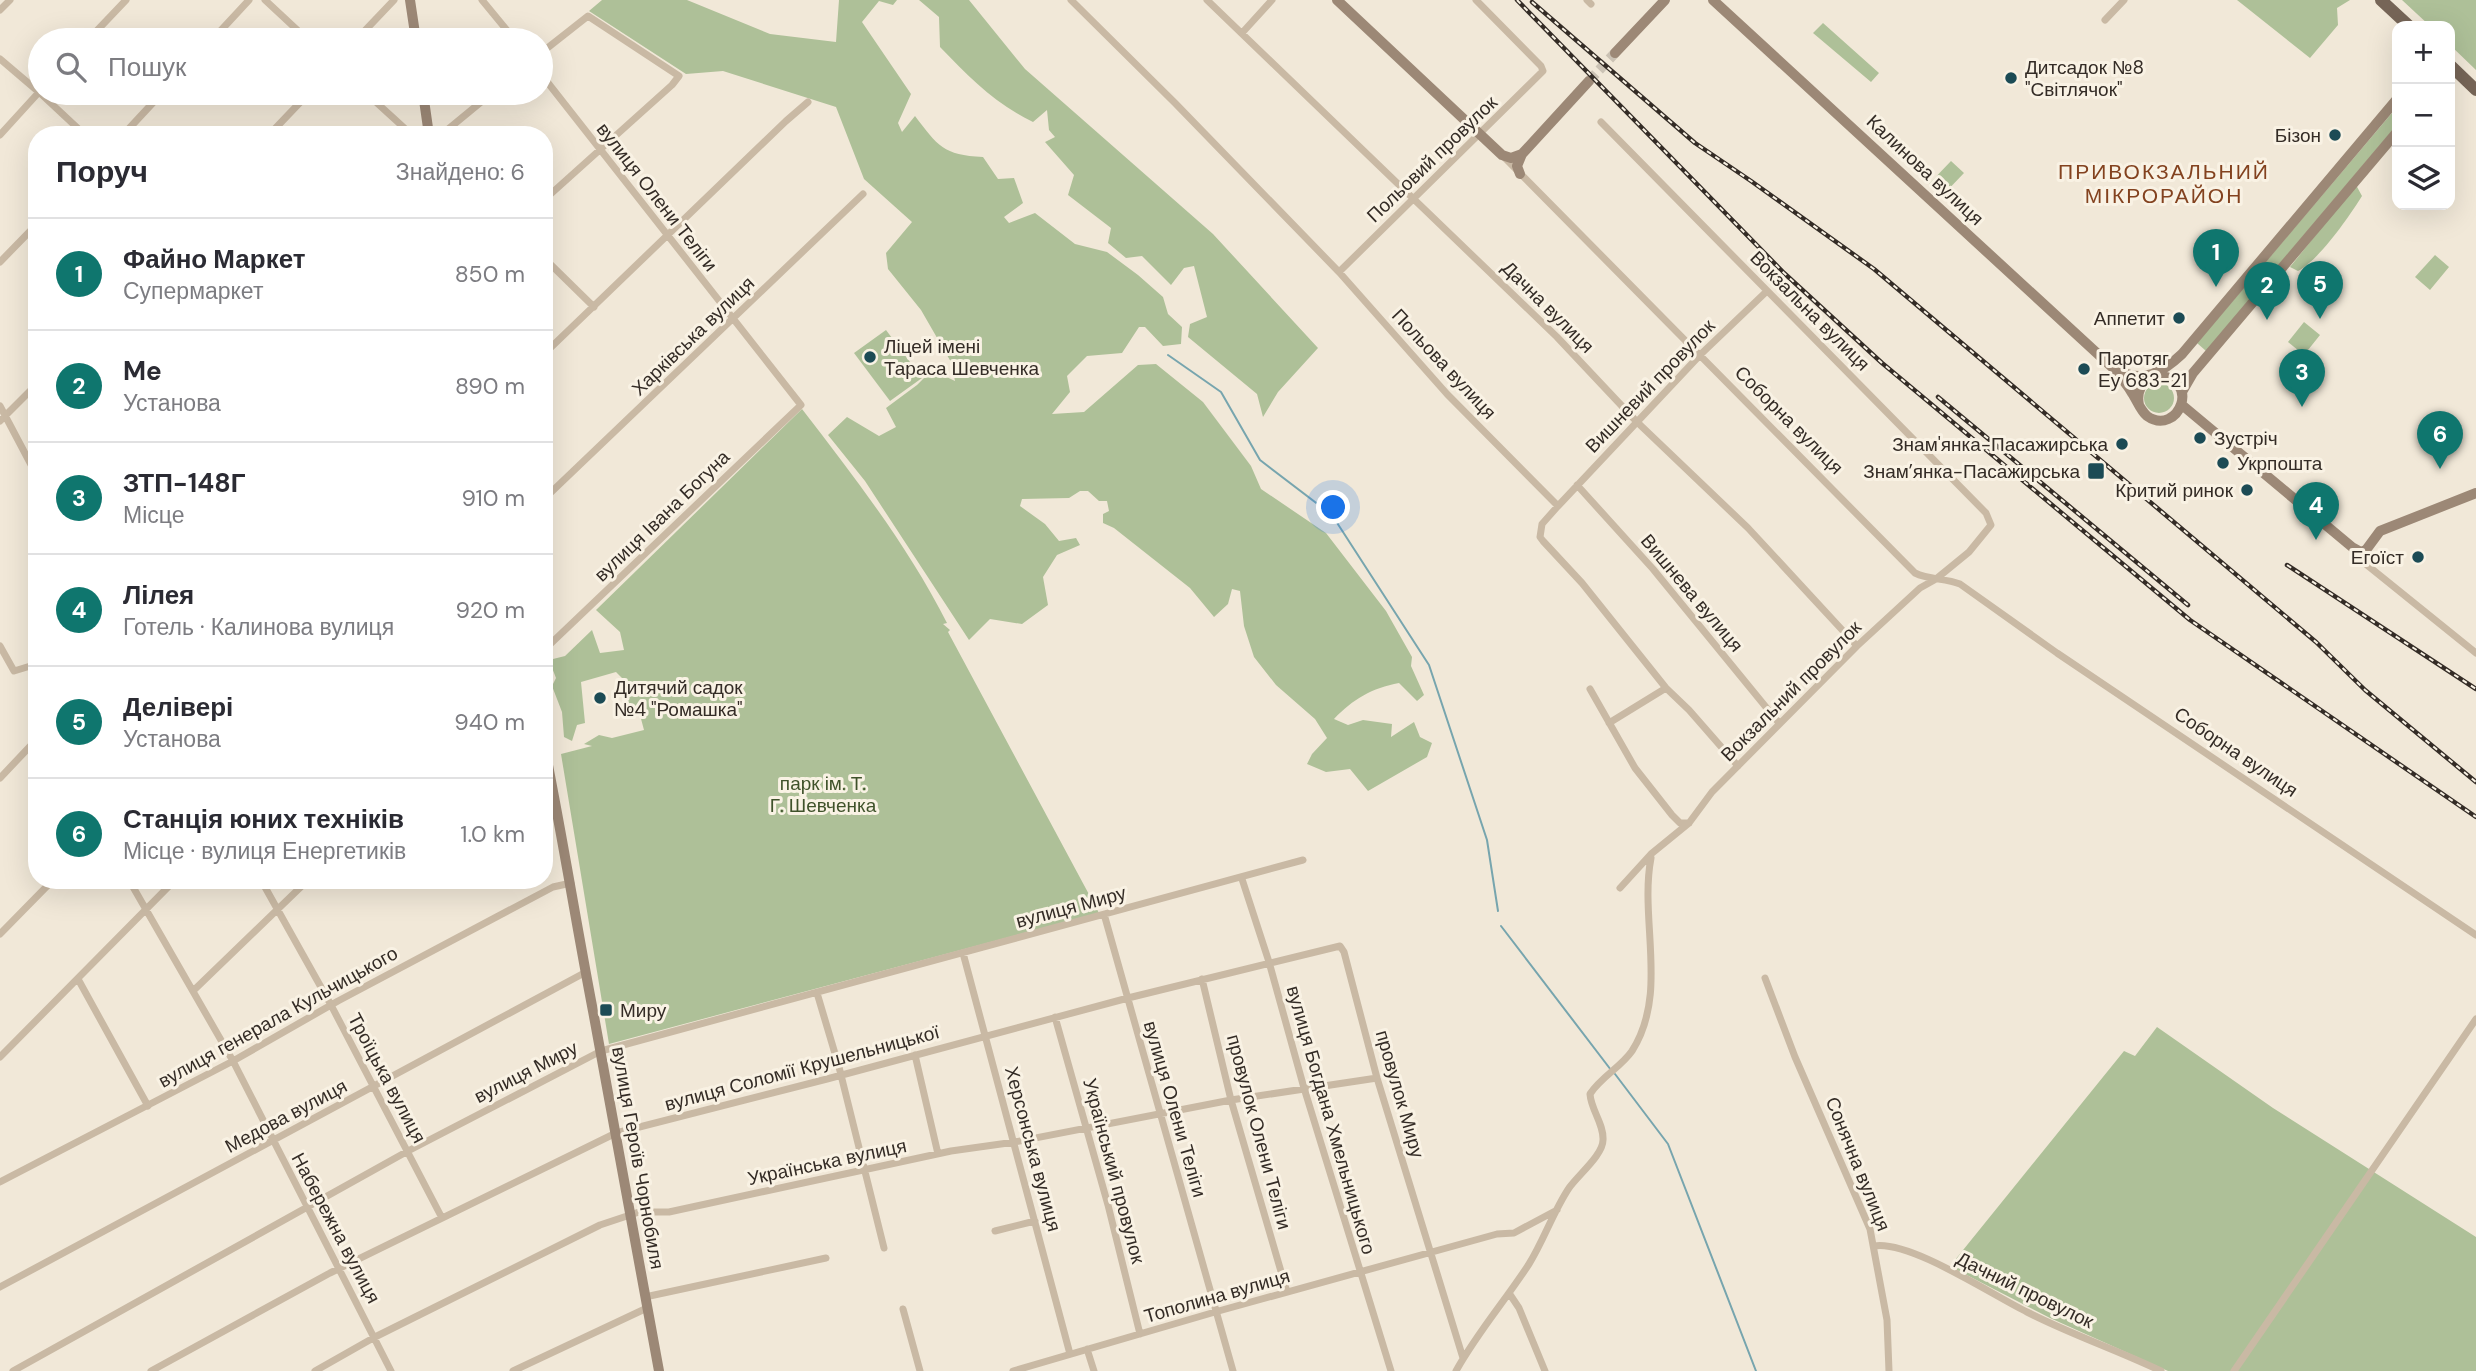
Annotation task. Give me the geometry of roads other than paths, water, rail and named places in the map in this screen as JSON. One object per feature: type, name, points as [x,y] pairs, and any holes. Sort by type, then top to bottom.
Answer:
[{"type":"main road","points":[[2381,0],[2404,21]]},
{"type":"main road","points":[[2455,71],[2476,90]]},
{"type":"street","points":[[0,10],[10,0]]},
{"type":"street","points":[[99,28],[125,0]]},
{"type":"street","points":[[223,28],[249,0]]},
{"type":"street","points":[[265,0],[295,28]]},
{"type":"street","points":[[367,28],[394,0]]},
{"type":"street","points":[[410,0],[414,28]]},
{"type":"street","points":[[482,0],[504,28]]},
{"type":"street","name":"Польова вулиця","points":[[1071,0],[1339,272],[1447,394],[1558,506]]},
{"type":"street","name":"Дачна вулиця","points":[[1207,0],[1557,337],[1637,422],[1748,528],[1857,646]]},
{"type":"street","points":[[1242,33],[1272,0]]},
{"type":"street","name":"Соборна вулиця","points":[[1337,0],[1502,155],[1915,573],[1960,584],[2057,653],[2476,935]]},
{"type":"street","name":"Польовий провулок","points":[[1339,272],[1543,71],[1476,0]]},
{"type":"street","points":[[1615,53],[1665,0]]},
{"type":"street","name":"Калинова вулиця","points":[[1713,0],[2112,367],[2139,405]]},
{"type":"street","points":[[2105,20],[2124,0]]},
{"type":"street","points":[[553,44],[588,16],[679,76],[553,192]]},
{"type":"street","points":[[0,59],[28,82]]},
{"type":"street","points":[[1520,174],[1517,166],[1522,154],[1589,81]]},
{"type":"street","name":"вулиця Олени Теліги","points":[[553,90],[801,405]]},
{"type":"street","points":[[553,346],[786,121],[808,103]]},
{"type":"street","points":[[0,135],[28,105]]},
{"type":"street","points":[[54,105],[76,126]]},
{"type":"street","points":[[131,126],[151,105]]},
{"type":"street","points":[[278,126],[298,105]]},
{"type":"street","points":[[379,105],[402,126]]},
{"type":"street","points":[[425,105],[428,126]]},
{"type":"street","points":[[452,126],[477,105]]},
{"type":"street","points":[[2112,367],[2133,376],[2153,375],[2169,377],[2177,383],[2182,392],[2182,405],[2178,412],[2164,420],[2149,417],[2139,405],[2141,385],[2153,375],[2171,364],[2187,348],[2392,105]]},
{"type":"street","name":"Вокзальна вулиця","points":[[1601,122],[1986,513],[1991,525]]},
{"type":"street","points":[[2182,392],[2193,373],[2392,138]]},
{"type":"street","points":[[1502,155],[1511,158],[1522,154]]},
{"type":"street","name":"Харківська вулиця","points":[[553,490],[863,194]]},
{"type":"street","points":[[0,262],[28,233]]},
{"type":"street","points":[[553,267],[594,307]]},
{"type":"street","name":"Вишневий провулок","points":[[1558,506],[1700,355],[1767,291]]},
{"type":"street","points":[[3,418],[28,394]]},
{"type":"street","name":"вулиця Івана Богуна","points":[[553,641],[801,405]]},
{"type":"street","points":[[2182,405],[2361,552],[2366,550],[2380,531],[2476,493]]},
{"type":"street","points":[[0,406],[3,418],[28,461]]},
{"type":"street","name":"Вишнева вулиця","points":[[1577,485],[1653,569],[1779,723]]},
{"type":"street","points":[[1558,506],[1542,524],[1540,530],[1543,541],[1582,583],[1666,688],[1738,766]]},
{"type":"street","name":"Вокзальний провулок","points":[[1620,888],[1651,854],[1689,823],[1712,792],[1857,646],[1920,588],[1936,579],[1969,552],[1991,525]]},
{"type":"street","points":[[2352,547],[2362,561],[2476,653]]},
{"type":"street","points":[[0,646],[13,671],[28,667]]},
{"type":"street","points":[[1609,723],[1666,688]]},
{"type":"street","points":[[1590,689],[1635,768],[1672,815],[1680,823],[1689,823]]},
{"type":"street","points":[[0,778],[28,748]]},
{"type":"street","name":"вулиця Героїв Чорнобиля","points":[[553,791],[659,1371]]},
{"type":"street","points":[[1456,1371],[1474,1339],[1530,1262],[1568,1189],[1600,1150],[1603,1141],[1602,1129],[1590,1094],[1631,1052],[1644,1021],[1653,965],[1648,885],[1651,854]]},
{"type":"street","name":"вулиця Миру","points":[[13,1371],[408,1151],[601,1051],[1303,860]]},
{"type":"street","name":"вулиця Богдана Хмельницького","points":[[1241,879],[1269,962],[1304,1088],[1391,1371]]},
{"type":"street","name":"вулиця генерала Кульчицького","points":[[553,887],[571,882]]},
{"type":"street","points":[[0,934],[43,889]]},
{"type":"street","name":"Набережна вулиця","points":[[134,889],[233,1061],[391,1371]]},
{"type":"street","points":[[0,1057],[166,889]]},
{"type":"street","name":"Троїцька вулиця","points":[[266,889],[375,1087],[442,1218]]},
{"type":"street","points":[[193,991],[298,889]]},
{"type":"street","name":"вулиця генерала Кульчицького","points":[[0,1182],[233,1061],[331,1005],[549,889]]},
{"type":"street","name":"вулиця Олени Теліги","points":[[1104,914],[1215,1312]]},
{"type":"street","name":"вулиця Соломії Крушельницької","points":[[151,1371],[340,1268],[616,1133],[1128,998],[1340,946]]},
{"type":"street","name":"провулок Миру","points":[[1340,946],[1345,952],[1377,1078],[1463,1358]]},
{"type":"street","name":"Херсонська вулиця","points":[[963,953],[1070,1354]]},
{"type":"street","name":"Медова вулиця","points":[[0,1287],[586,972]]},
{"type":"street","name":"Сонячна вулиця","points":[[1765,978],[1795,1057],[1870,1229],[1887,1320],[1889,1371]]},
{"type":"street","points":[[78,979],[148,1106]]},
{"type":"street","name":"провулок Олени Теліги","points":[[1202,979],[1231,1100],[1287,1292]]},
{"type":"street","points":[[817,993],[866,1170],[884,1248]]},
{"type":"street","name":"Український провулок","points":[[1055,1017],[1087,1128],[1140,1334]]},
{"type":"street","points":[[2234,1371],[2476,1019]]},
{"type":"street","points":[[915,1055],[938,1154]]},
{"type":"street","name":"Українська вулиця","points":[[316,1371],[375,1338],[600,1225],[632,1214],[669,1212],[938,1154],[1015,1142],[1231,1100],[1377,1078]]},
{"type":"street","points":[[1430,1253],[1497,1234],[1514,1233],[1557,1210]]},
{"type":"street","points":[[995,1231],[1035,1222]]},
{"type":"street","name":"Дачний провулок","points":[[1874,1246],[1887,1244],[1909,1252],[2028,1313],[2161,1371]]},
{"type":"street","name":"Тополина вулиця","points":[[1013,1371],[1430,1253]]},
{"type":"street","points":[[513,1371],[646,1303],[827,1258]]},
{"type":"street","points":[[1509,1293],[1519,1308],[1545,1371]]},
{"type":"street","points":[[903,1309],[920,1371]]},
{"type":"street","points":[[1215,1312],[1233,1371]]},
{"type":"street","points":[[1087,1349],[1094,1371]]},
{"type":"waterway","points":[[1168,355],[1221,392],[1260,460],[1332,515],[1429,665],[1487,840],[1498,911]]},
{"type":"waterway","points":[[1501,926],[1611,1070]]},
{"type":"waterway","points":[[1615,1074],[1668,1144],[1756,1371]]},
{"type":"tunnel","points":[[1589,81],[1615,53]]},
{"type":"railway","points":[[1517,0],[1784,273],[1882,363],[2190,620],[2476,817]]},
{"type":"railway","points":[[1532,2],[1695,143],[1874,269],[2316,642],[2365,690],[2476,782]]},
{"type":"railway","points":[[1938,397],[2188,605]]},
{"type":"railway","points":[[2287,565],[2476,689]]},
{"type":"place","name":"Дитсадок №8 \"Світлячок\"","points":[[2011,78]]},
{"type":"place","name":"Бізон","points":[[2335,135]]},
{"type":"place","name":"Файно Маркет","points":[[2216,287]]},
{"type":"place","name":"Аппетит","points":[[2179,318]]},
{"type":"place","name":"Делівері","points":[[2320,319]]},
{"type":"place","name":"Me","points":[[2267,320]]},
{"type":"place","name":"Ліцей імені Тараса Шевченка","points":[[870,357]]},
{"type":"place","name":"Паротяг Еу 683-21","points":[[2084,369]]},
{"type":"place","name":"ЗТП-148Г","points":[[2302,407]]},
{"type":"place","name":"Зустріч","points":[[2200,438]]},
{"type":"place","name":"Знам'янка-Пасажирська","points":[[2122,444]]},
{"type":"place","name":"Укрпошта","points":[[2223,463]]},
{"type":"place","name":"Станція юних техніків","points":[[2440,469]]},
{"type":"place","name":"Знам’янка-Пасажирська","points":[[2096,471]]},
{"type":"place","name":"Критий ринок","points":[[2247,490]]},
{"type":"place","name":"Лілея","points":[[2316,540]]},
{"type":"place","name":"Егоїст","points":[[2418,557]]},
{"type":"place","name":"Дитячий садок №4 \"Ромашка\"","points":[[600,698]]},
{"type":"place","name":"Миру","points":[[606,1010]]},
{"type":"district","name":"ПРИВОКЗАЛЬНИЙ МІКРОРАЙОН","points":[[2164,184]]},
{"type":"park label","name":"парк ім. Т. Г. Шевченка","points":[[823,794]]}]
